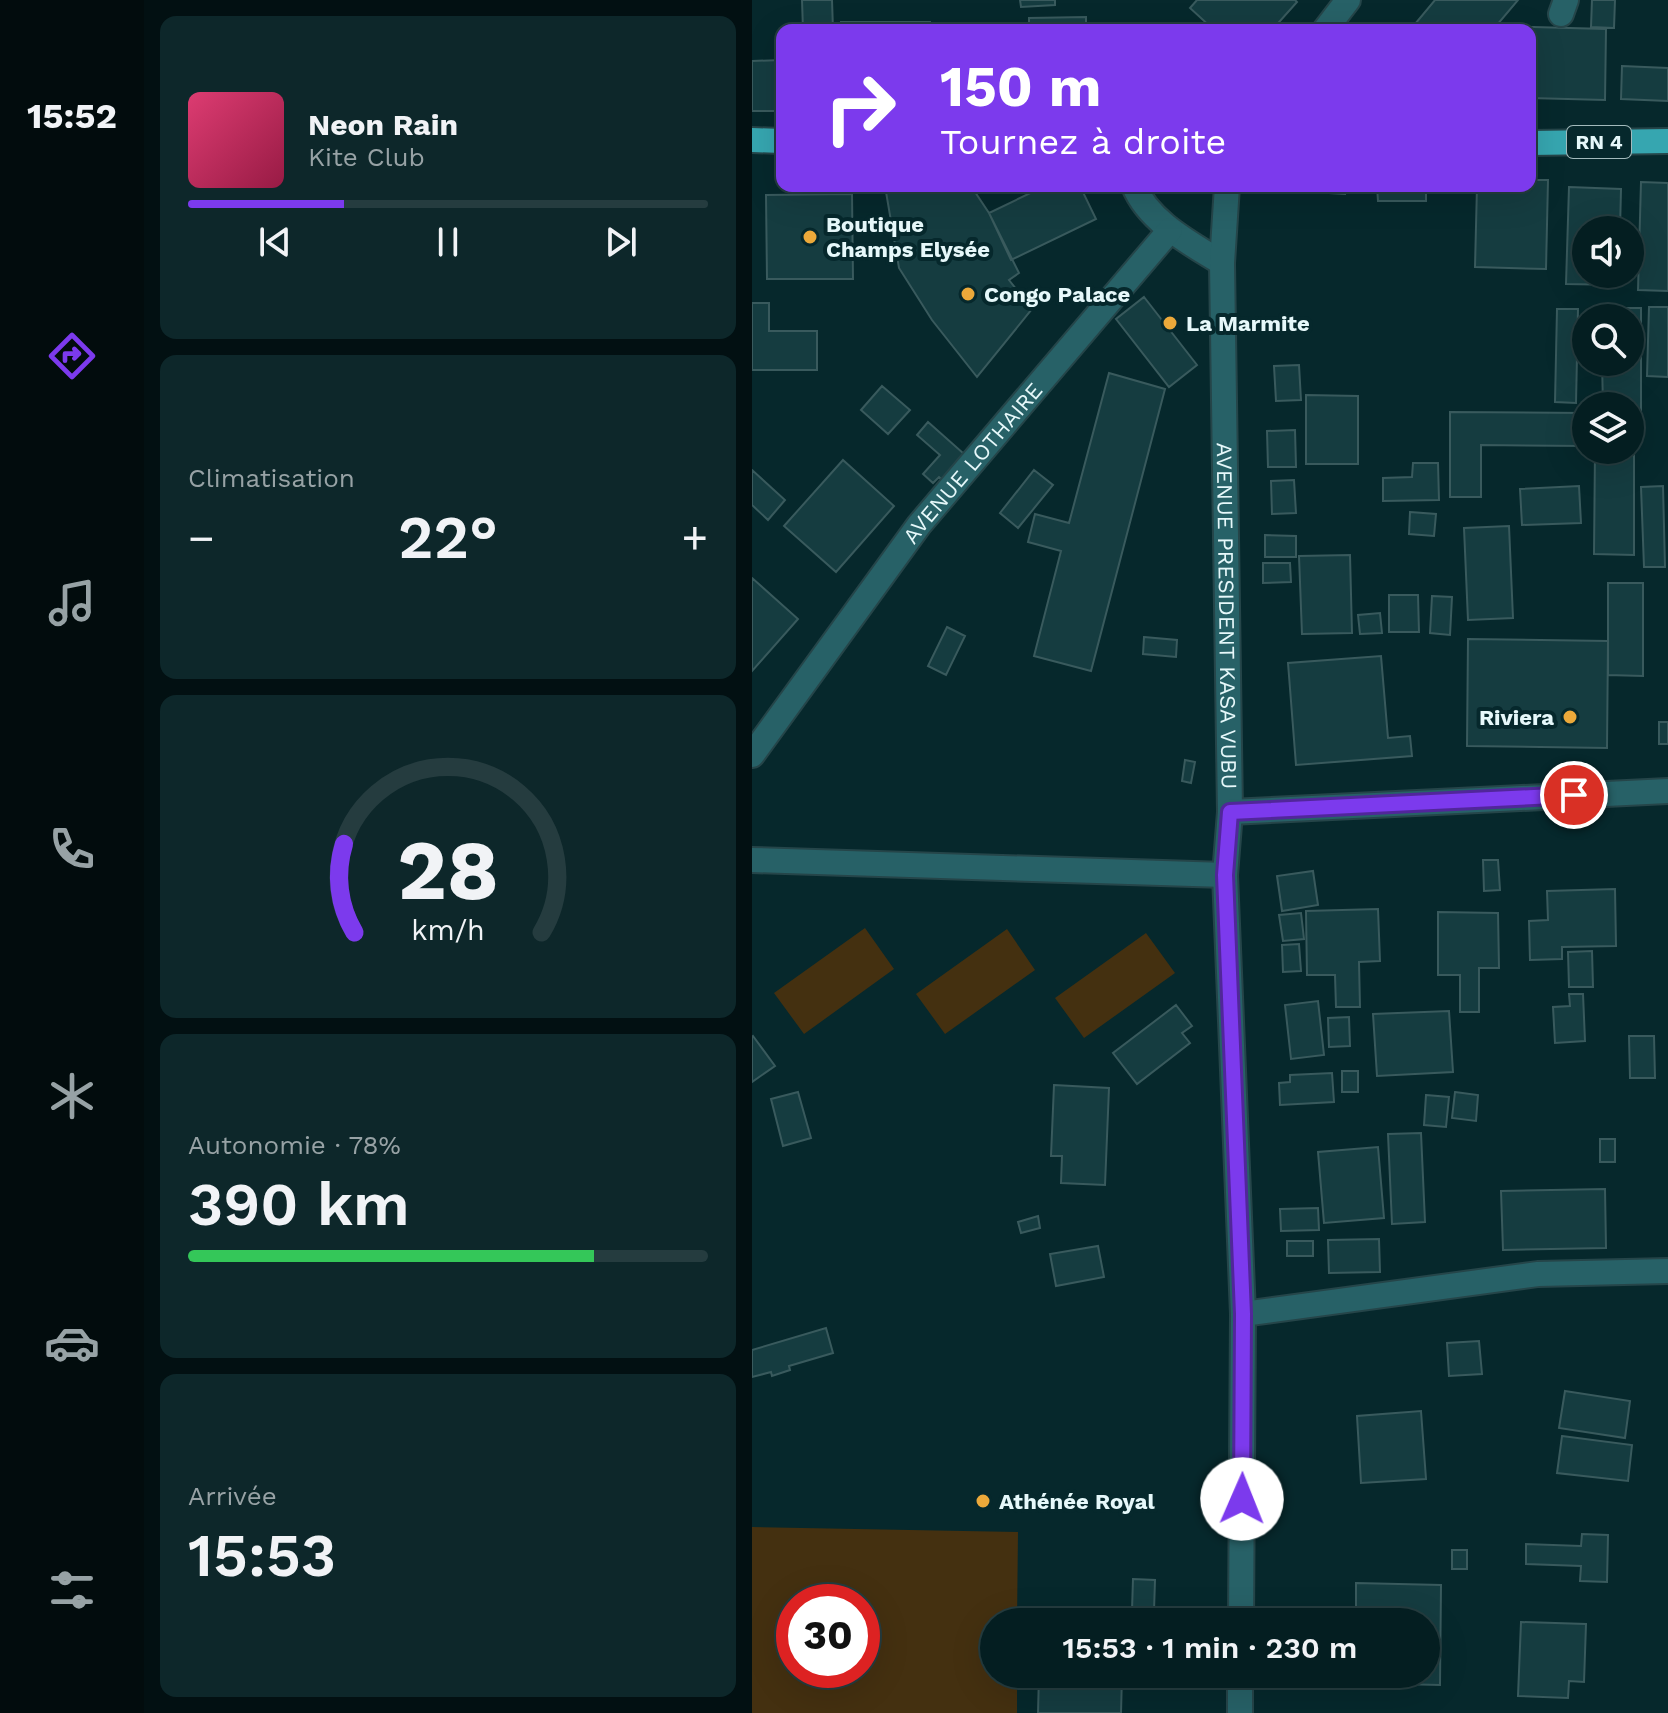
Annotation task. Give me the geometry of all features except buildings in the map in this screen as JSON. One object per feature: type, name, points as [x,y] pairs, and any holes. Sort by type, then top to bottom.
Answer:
[{"type":"highway","points":[[752,140],[776,141]]},
{"type":"highway","name":"RN 4","points":[[1536,143],[1668,141]]},
{"type":"street","points":[[1330,24],[1348,0]]},
{"type":"street","points":[[1136,192],[1139,199],[1170,230],[1222,263]]},
{"type":"street","name":"AVENUE PRESIDENT KASA VUBU","points":[[1227,192],[1222,263],[1230,812],[1225,875],[1243,1314],[1241,1608]]},
{"type":"street","name":"AVENUE LOTHAIRE","points":[[752,755],[919,525],[1170,230]]},
{"type":"street","points":[[1230,812],[1668,791]]},
{"type":"street","points":[[752,860],[1225,875]]},
{"type":"street","points":[[1243,1314],[1538,1274],[1668,1271]]},
{"type":"street","points":[[1240,1688],[1240,1713]]},
{"type":"shaded area","points":[[865,928],[894,969],[804,1034],[774,993]]},
{"type":"shaded area","points":[[1007,929],[1035,970],[945,1034],[916,994]]},
{"type":"shaded area","points":[[1146,933],[1175,973],[1084,1038],[1055,998]]},
{"type":"shaded area","points":[[752,1527],[1018,1532],[1017,1608],[980,1608],[980,1688],[1017,1688],[1017,1713],[752,1713]]},
{"type":"place","name":"Boutique Champs Elysée","points":[[810,237]]},
{"type":"place","name":"Congo Palace","points":[[968,294]]},
{"type":"place","name":"La Marmite","points":[[1170,323]]},
{"type":"place","name":"Riviera","points":[[1570,717]]},
{"type":"place","name":"Athénée Royal","points":[[983,1501]]},
{"type":"route","points":[[1242,1499],[1243,1314],[1225,875],[1230,812],[1574,795]]}]
